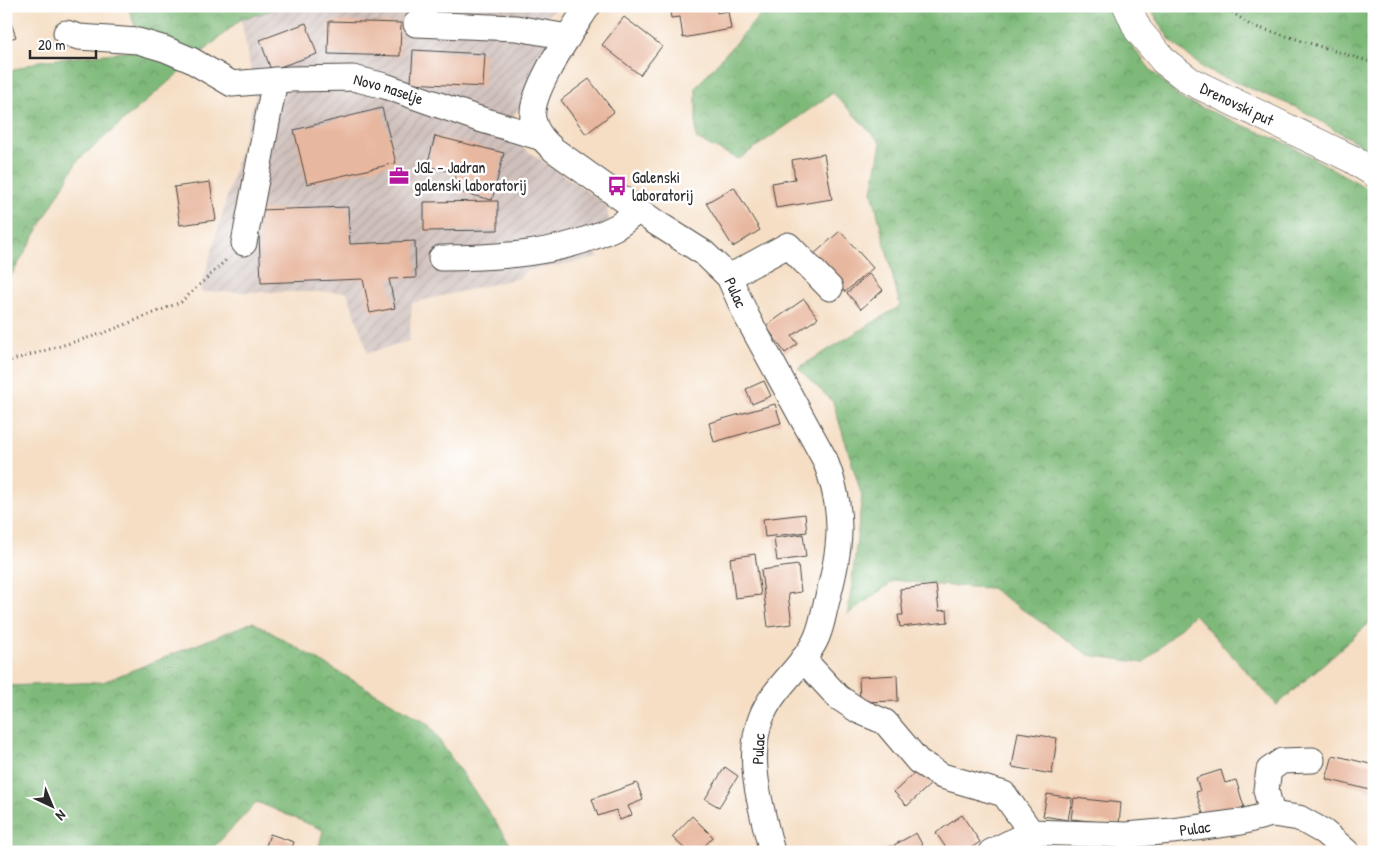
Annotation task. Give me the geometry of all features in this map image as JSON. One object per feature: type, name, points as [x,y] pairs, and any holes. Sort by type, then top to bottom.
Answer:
[{"type":"main road","name":"Drenovski put","points":[[1127,6],[1138,30],[1164,61],[1190,82],[1352,159],[1374,173]]},
{"type":"street","points":[[540,137],[533,118],[538,90],[588,6]]},
{"type":"street","points":[[416,24],[516,28],[568,37]]},
{"type":"street","name":"Novo naselje","points":[[66,33],[79,37],[138,41],[156,46],[191,60],[232,84],[275,80],[361,80],[385,86],[476,118],[540,137]]},
{"type":"street","points":[[244,243],[275,80]]},
{"type":"street","name":"Pulac","points":[[540,137],[554,150],[638,210],[704,253],[729,276],[747,317],[825,460],[835,485],[840,526],[838,560],[816,640],[803,659],[776,689],[760,718],[755,751],[759,798],[772,852]]},
{"type":"street","points":[[441,258],[494,258],[551,248],[592,238],[608,231],[638,210]]},
{"type":"street","points":[[729,276],[788,245],[830,288]]},
{"type":"street","points":[[803,659],[838,697],[859,712],[885,722],[918,761],[942,776],[1004,794],[1031,832]]},
{"type":"street","points":[[1272,814],[1266,790],[1269,770],[1282,761],[1312,760]]},
{"type":"street","name":"Pulac","points":[[991,852],[1031,832],[1070,842],[1126,835],[1172,832],[1241,822],[1272,814],[1299,818],[1324,832],[1347,852]]},
{"type":"path","points":[[1224,6],[1250,25],[1374,63]]},
{"type":"path","points":[[6,362],[104,332],[181,302],[244,243]]},
{"type":"shaded area","name":"JGL - Jadran galenski laboratorij","points":[[287,6],[561,6],[538,21],[548,47],[521,106],[514,114],[522,147],[607,205],[608,217],[621,236],[595,245],[598,258],[526,271],[519,278],[412,303],[409,341],[368,353],[347,292],[200,292],[256,95],[241,19]]},
{"type":"green space","points":[[128,6],[287,6],[241,19],[78,160],[6,285],[6,73],[39,61],[143,50]]},
{"type":"green space","points":[[751,6],[1111,6],[1121,32],[1151,70],[1181,99],[1288,144],[1374,192],[1374,619],[1277,705],[1194,614],[1144,663],[1089,655],[991,588],[936,585],[895,580],[848,614],[862,496],[833,402],[798,368],[900,306],[872,191],[881,143],[833,93],[739,159],[696,139],[696,87],[760,15]]},
{"type":"green space","points":[[1149,6],[1374,6],[1374,153],[1300,109],[1204,69],[1170,40]]},
{"type":"green space","points":[[253,622],[428,724],[516,852],[318,852],[323,830],[257,802],[209,852],[6,852],[6,686],[103,682]]},
{"type":"building","points":[[669,6],[716,6],[717,13],[728,11],[731,29],[683,38],[680,17],[671,18]]},
{"type":"building","points":[[6,9],[16,37],[6,40]]},
{"type":"building","points":[[624,17],[662,46],[640,75],[602,45]]},
{"type":"building","points":[[329,21],[401,23],[400,56],[328,54]]},
{"type":"building","points":[[306,23],[317,54],[271,70],[260,40]]},
{"type":"building","points":[[413,50],[485,54],[483,87],[411,83]]},
{"type":"building","points":[[589,79],[614,112],[586,134],[561,100]]},
{"type":"building","points":[[382,108],[396,163],[307,184],[294,130]]},
{"type":"building","points":[[435,136],[504,153],[492,200],[451,190],[456,173],[427,166]]},
{"type":"building","points":[[824,154],[832,199],[776,208],[772,183],[795,179],[792,160]]},
{"type":"building","points":[[210,182],[216,220],[180,225],[174,187]]},
{"type":"building","points":[[734,187],[760,230],[733,247],[706,203]]},
{"type":"building","points":[[498,201],[498,230],[424,231],[424,202]]},
{"type":"building","points":[[348,207],[350,244],[415,241],[416,278],[389,279],[395,308],[370,313],[363,279],[261,283],[258,210]]},
{"type":"building","points":[[840,231],[873,268],[845,292],[813,255]]},
{"type":"building","points":[[869,274],[883,290],[861,309],[847,293]]},
{"type":"building","points":[[804,299],[818,318],[792,336],[798,344],[785,353],[766,326]]},
{"type":"building","points":[[764,381],[771,396],[752,404],[746,389]]},
{"type":"building","points":[[775,404],[781,423],[714,442],[709,423]]},
{"type":"building","points":[[805,514],[807,532],[765,537],[763,519]]},
{"type":"building","points":[[803,534],[806,557],[777,561],[774,538]]},
{"type":"building","points":[[755,554],[761,595],[735,598],[730,558]]},
{"type":"building","points":[[798,565],[801,592],[788,594],[792,624],[768,627],[761,570]]},
{"type":"building","points":[[936,585],[939,611],[947,610],[948,622],[900,627],[898,615],[903,615],[900,589]]},
{"type":"building","points":[[897,675],[898,701],[860,702],[859,677]]},
{"type":"building","points":[[1018,732],[1057,738],[1052,774],[1012,767]]},
{"type":"building","points":[[1333,755],[1374,765],[1374,791],[1326,779]]},
{"type":"building","points":[[725,767],[738,776],[719,807],[705,799]]},
{"type":"building","points":[[920,768],[933,782],[907,806],[894,792]]},
{"type":"building","points":[[1221,770],[1225,783],[1236,780],[1244,807],[1205,820],[1196,792],[1200,791],[1196,778]]},
{"type":"building","points":[[637,783],[643,800],[628,806],[632,815],[620,820],[616,810],[598,816],[592,799]]},
{"type":"building","points":[[1047,794],[1072,798],[1068,820],[1043,816]]},
{"type":"building","points":[[1074,798],[1121,803],[1119,824],[1071,819]]},
{"type":"building","points":[[962,815],[980,842],[965,852],[949,852],[936,833]]},
{"type":"building","points":[[692,816],[713,837],[699,852],[688,852],[672,837]]},
{"type":"building","points":[[916,833],[926,852],[897,852],[894,845]]},
{"type":"building","points":[[270,834],[294,842],[292,848],[304,852],[264,852]]},
{"type":"building","points":[[892,846],[894,852],[878,852],[878,851]]},
{"type":"place","name":"JGL - Jadran galenski laboratorij","points":[[399,176]]},
{"type":"place","name":"Galenski laboratorij","points":[[617,186]]}]
